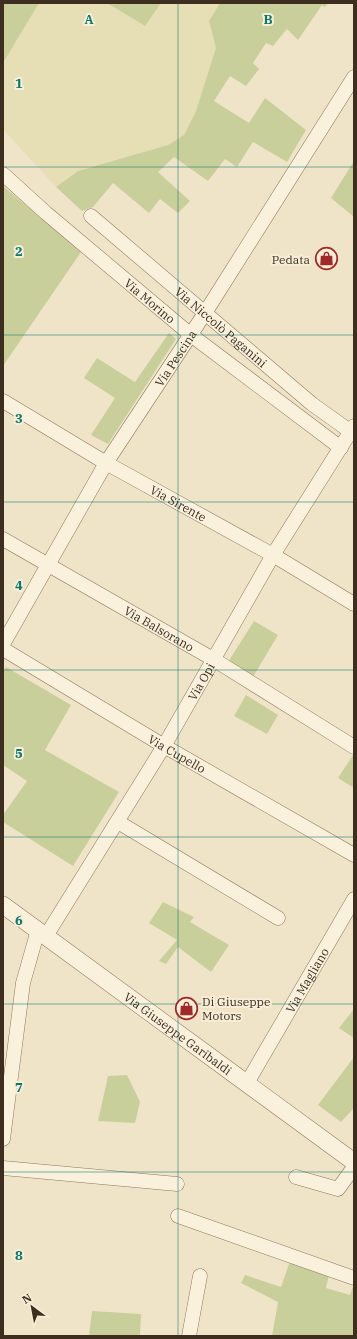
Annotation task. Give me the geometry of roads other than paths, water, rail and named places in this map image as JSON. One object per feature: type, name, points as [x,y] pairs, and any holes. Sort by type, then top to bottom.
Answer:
[{"type":"street","name":"Via Pescina","points":[[3,644],[49,566],[106,463],[191,335],[354,77]]},
{"type":"street","name":"Via Morino","points":[[3,174],[46,213],[191,335],[341,448]]},
{"type":"street","name":"Via Niccolò Paganini","points":[[91,216],[312,404],[353,431]]},
{"type":"street","name":"Via Sirente","points":[[3,400],[106,463],[273,555],[354,604]]},
{"type":"street","name":"Via Opi","points":[[3,1138],[23,983],[42,933],[118,822],[164,746],[273,555],[353,431]]},
{"type":"street","name":"Via Balsorano","points":[[3,539],[213,659],[354,746]]},
{"type":"street","name":"Via Cupello","points":[[3,648],[164,746],[354,855]]},
{"type":"street","points":[[118,822],[278,918]]},
{"type":"street","name":"Via Magliano","points":[[247,1083],[354,899]]},
{"type":"street","name":"Via Giuseppe Garibaldi","points":[[4,907],[42,933],[354,1162]]},
{"type":"street","points":[[296,1177],[338,1189],[354,1167]]},
{"type":"street","points":[[3,1168],[177,1184]]},
{"type":"street","points":[[178,1216],[354,1278]]},
{"type":"street","points":[[189,1336],[200,1276]]},
{"type":"place","name":"Pedata","points":[[326,259]]},
{"type":"place","name":"Di Giuseppe Motors","points":[[187,1008]]}]
